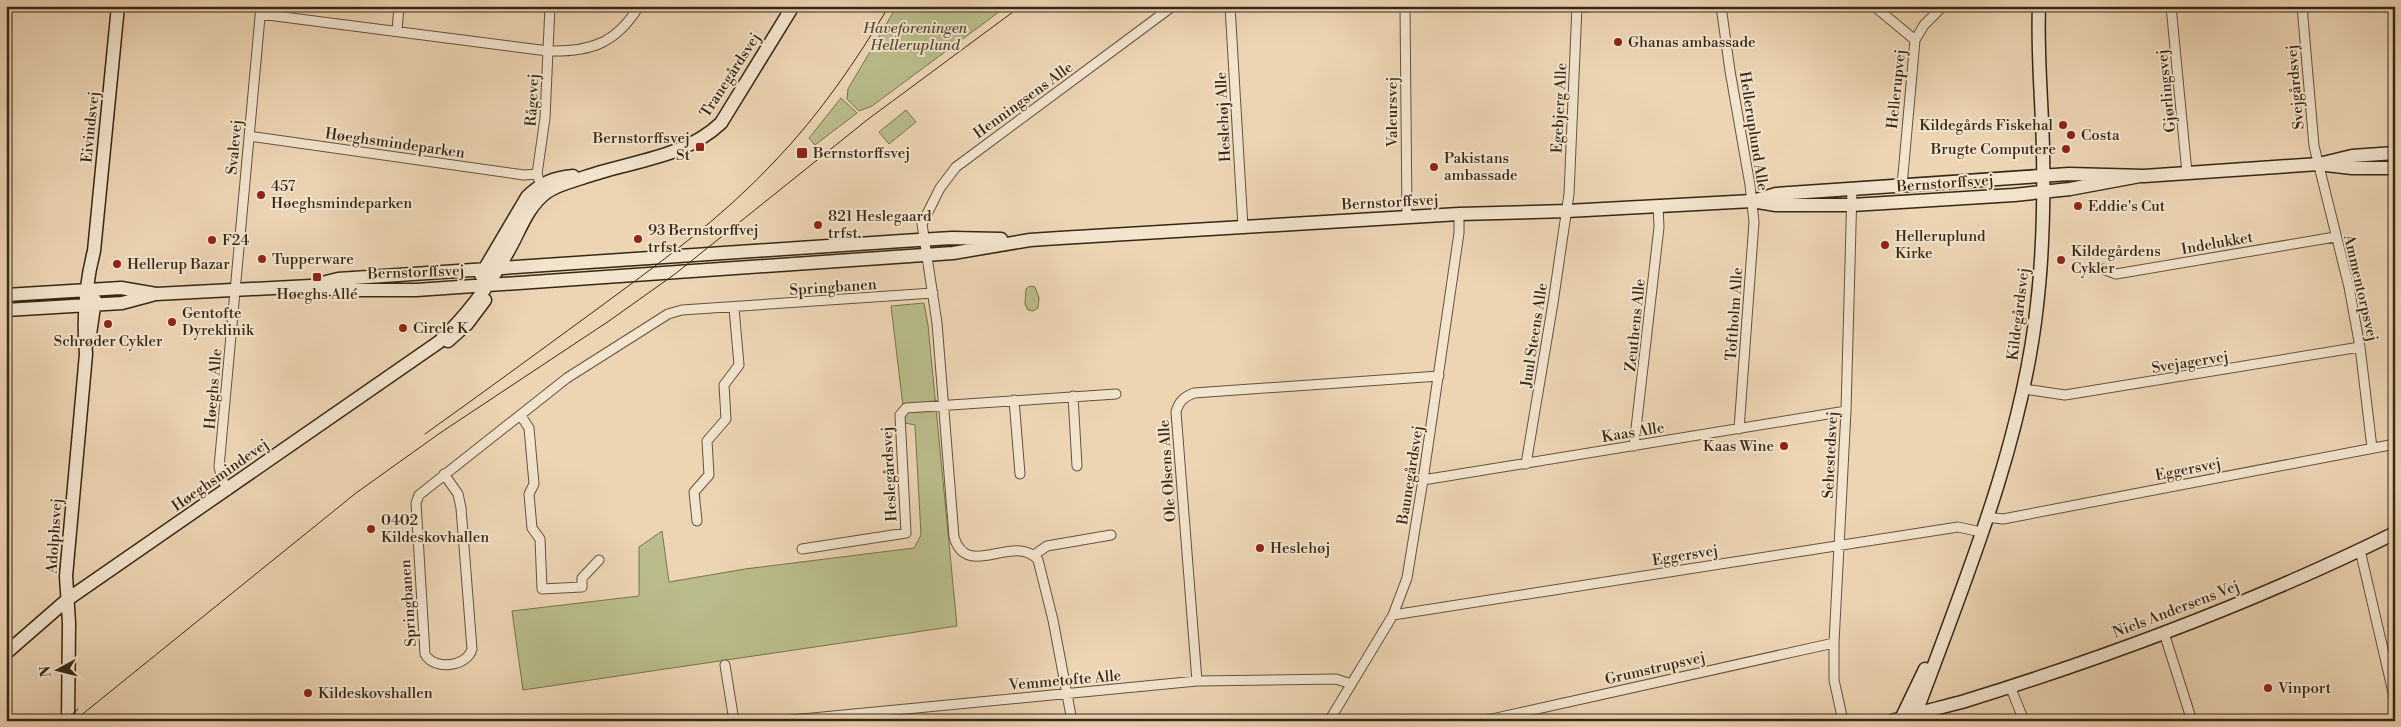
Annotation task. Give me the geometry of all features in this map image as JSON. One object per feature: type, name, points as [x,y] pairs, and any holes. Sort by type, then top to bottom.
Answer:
[{"type":"street","name":"Eivindsvej","points":[[90,305],[89,272],[94,251],[118,6]]},
{"type":"street","points":[[397,31],[399,6]]},
{"type":"street","name":"Rågevej","points":[[542,184],[550,6]]},
{"type":"street","points":[[260,10],[548,51],[586,49],[602,43],[618,33],[639,6]]},
{"type":"street","name":"Tranegårdsvej","points":[[479,286],[484,270],[520,208],[534,190],[542,184],[559,186],[595,173],[686,148],[712,132],[721,123],[793,6]]},
{"type":"street","name":"Henningsens Alle","points":[[924,240],[923,221],[940,188],[956,166],[1173,6]]},
{"type":"street","name":"Heslehøj Alle","points":[[1230,6],[1243,227]]},
{"type":"street","name":"Valeursvej","points":[[1405,6],[1407,217]]},
{"type":"street","points":[[1577,7],[1596,6]]},
{"type":"street","name":"Helleruplund Alle","points":[[1721,6],[1752,201]]},
{"type":"street","points":[[1874,6],[1915,40]]},
{"type":"street","name":"Hellerupvej","points":[[1902,186],[1915,40],[1924,24],[1943,6]]},
{"type":"street","name":"Kildegårdsvej","points":[[1907,719],[1953,614],[2008,451],[2024,389],[2038,303],[2043,149],[2037,45],[2039,6]]},
{"type":"street","name":"Gjørlingsvej","points":[[2171,6],[2187,173]]},
{"type":"street","name":"Svejgårdsvej","points":[[2302,6],[2314,146],[2319,164]]},
{"type":"street","name":"Egebjerg Alle","points":[[1567,211],[1577,7]]},
{"type":"street","name":"Svalevej","points":[[235,289],[260,10]]},
{"type":"street","name":"Høeghsmindeparken","points":[[249,136],[524,175],[542,184]]},
{"type":"street","name":"Bernstorffsvej","points":[[311,286],[338,279],[952,238],[1030,240],[1459,214],[1658,207],[1752,201],[1776,194],[2069,174],[2140,176],[2319,164],[2352,156],[2395,153]]},
{"type":"street","name":"Bernstorffsvej","points":[[2319,164],[2352,168],[2395,168]]},
{"type":"street","name":"Ammentorpsvej","points":[[2319,164],[2335,237],[2349,287],[2360,347],[2372,448]]},
{"type":"street","name":"Bernstorffsvej","points":[[1752,201],[1776,205],[1852,205],[2042,192],[2140,176]]},
{"type":"street","name":"Tranegårdsvej","points":[[479,286],[497,269],[529,212],[542,184]]},
{"type":"street","name":"Sehestedsvej","points":[[1843,721],[1834,680],[1834,643],[1846,411],[1852,189]]},
{"type":"street","name":"Toftholm Alle","points":[[1740,429],[1754,222],[1752,201]]},
{"type":"street","name":"Zeuthens Alle","points":[[1634,446],[1659,226],[1658,207]]},
{"type":"street","name":"Juul Steens Alle","points":[[1526,464],[1567,211]]},
{"type":"street","name":"Baunegårdsvej","points":[[1329,721],[1393,614],[1410,564],[1439,376],[1459,233],[1459,214]]},
{"type":"street","name":"Indelukket","points":[[2103,269],[2116,274],[2335,237]]},
{"type":"street","points":[[924,240],[933,293],[954,537],[961,552],[976,556],[1023,550],[1034,555],[1038,560],[1053,620],[1072,721]]},
{"type":"street","name":"Bernstorffsvej","points":[[6,310],[122,303],[156,294],[235,289],[311,286],[339,290],[379,290],[500,285],[953,253],[1030,240]]},
{"type":"street","points":[[430,348],[451,340],[467,324],[493,289],[500,285]]},
{"type":"street","name":"Høeghsmindevej","points":[[6,653],[68,599],[228,490],[430,348],[454,325],[479,286]]},
{"type":"street","name":"Bernstorffsvej","points":[[6,295],[121,288],[156,294]]},
{"type":"street","name":"Høeghs Alle","points":[[228,490],[222,479],[219,467],[235,289]]},
{"type":"street","name":"Springbanen","points":[[444,474],[458,494],[461,508],[472,649],[470,655],[464,661],[441,665],[434,664],[425,654],[416,503],[419,495],[444,474],[521,416],[567,378],[656,319],[682,310],[734,308],[933,293]]},
{"type":"street","name":"Adolphsvej","points":[[68,721],[67,550],[86,354],[84,326],[90,305]]},
{"type":"street","points":[[697,520],[694,492],[709,475],[707,441],[726,419],[724,385],[739,365],[734,308]]},
{"type":"street","name":"Svejagervej","points":[[2024,389],[2045,394],[2073,394],[2360,347]]},
{"type":"street","name":"Ole Olsens Alle","points":[[1197,681],[1176,412],[1178,403],[1184,397],[1194,393],[1439,376]]},
{"type":"street","points":[[943,404],[1116,394]]},
{"type":"street","points":[[1073,396],[1077,466]]},
{"type":"street","points":[[1014,400],[1020,474]]},
{"type":"street","name":"Heslegårdsvej","points":[[802,549],[906,533],[900,415],[906,408],[943,404]]},
{"type":"street","name":"Kaas Alle","points":[[1423,480],[1846,411]]},
{"type":"street","points":[[521,416],[529,428],[534,484],[530,494],[532,528],[540,539],[542,589],[582,586],[582,578],[599,560]]},
{"type":"street","name":"Eggersvej","points":[[1986,517],[2003,519],[2395,444]]},
{"type":"street","name":"Eggersvej","points":[[1393,614],[1958,527],[1981,532]]},
{"type":"street","name":"Niels Andersens Vej","points":[[1907,719],[2010,686],[2164,632],[2360,550],[2395,533]]},
{"type":"street","points":[[1034,555],[1047,546],[1111,535]]},
{"type":"street","points":[[2360,550],[2395,701]]},
{"type":"street","points":[[2164,632],[2192,721]]},
{"type":"street","name":"Grumstrupsvej","points":[[1482,721],[1834,643]]},
{"type":"street","points":[[725,665],[734,721]]},
{"type":"street","name":"Vemmetofte Alle","points":[[781,721],[1197,681],[1336,679],[1351,684]]},
{"type":"street","points":[[2010,686],[2024,721]]},
{"type":"street","name":"Niels Andersens Vej","points":[[1907,719],[1940,711],[1963,701]]},
{"type":"street","points":[[1930,721],[1940,711]]},
{"type":"green space","name":"Haveforeningen Helleruplund","points":[[897,6],[1007,6],[872,106],[859,111],[847,99],[848,89]]},
{"type":"green space","points":[[841,98],[857,113],[815,145],[809,138]]},
{"type":"green space","points":[[906,110],[916,122],[889,144],[879,132]]},
{"type":"green space","points":[[1030,286],[1035,287],[1039,298],[1038,308],[1033,311],[1028,310],[1025,304],[1026,289]]},
{"type":"green space","points":[[924,303],[928,325],[957,626],[523,690],[512,611],[639,596],[639,547],[662,531],[669,582],[745,569],[914,548],[921,535],[915,425],[905,423],[891,306]]},
{"type":"tram line","points":[[425,434],[641,277],[688,241],[733,202],[775,161],[807,125],[864,47],[889,6]]},
{"type":"tram line","points":[[74,721],[356,493],[440,433],[609,321],[675,274],[867,120],[1021,6]]},
{"type":"tram line","points":[[64,721],[78,709]]},
{"type":"place","name":"Ghanas ambassade","points":[[1618,42]]},
{"type":"place","name":"Kildegårds Fiskehal","points":[[2063,125]]},
{"type":"place","name":"Costa","points":[[2071,135]]},
{"type":"place","name":"Bernstorffsvej St","points":[[700,147]]},
{"type":"place","name":"Brugte Computere","points":[[2066,149]]},
{"type":"place","name":"Bernstorffsvej","points":[[802,153]]},
{"type":"place","name":"Pakistans ambassade","points":[[1434,167]]},
{"type":"place","name":"457 Høeghsmindeparken","points":[[261,195]]},
{"type":"place","name":"Eddie's Cut","points":[[2078,206]]},
{"type":"place","name":"821 Heslegaard trfst.","points":[[818,225]]},
{"type":"place","name":"93 Bernstorffvej trfst.","points":[[638,239]]},
{"type":"place","name":"F24","points":[[212,240]]},
{"type":"place","name":"Helleruplund Kirke","points":[[1885,245]]},
{"type":"place","name":"Tupperware","points":[[262,259]]},
{"type":"place","name":"Kildegårdens Cykler","points":[[2061,260]]},
{"type":"place","name":"Hellerup Bazar","points":[[117,264]]},
{"type":"place","name":"Høeghs Allé","points":[[317,277]]},
{"type":"place","name":"Gentofte Dyreklinik","points":[[172,322]]},
{"type":"place","name":"Schrøder Cykler","points":[[108,324]]},
{"type":"place","name":"Circle K","points":[[403,328]]},
{"type":"place","name":"Kaas Wine","points":[[1784,446]]},
{"type":"place","name":"0402 Kildeskovhallen","points":[[371,529]]},
{"type":"place","name":"Heslehøj","points":[[1260,548]]},
{"type":"place","name":"Vinport","points":[[2268,688]]},
{"type":"place","name":"Kildeskovshallen","points":[[308,693]]}]
